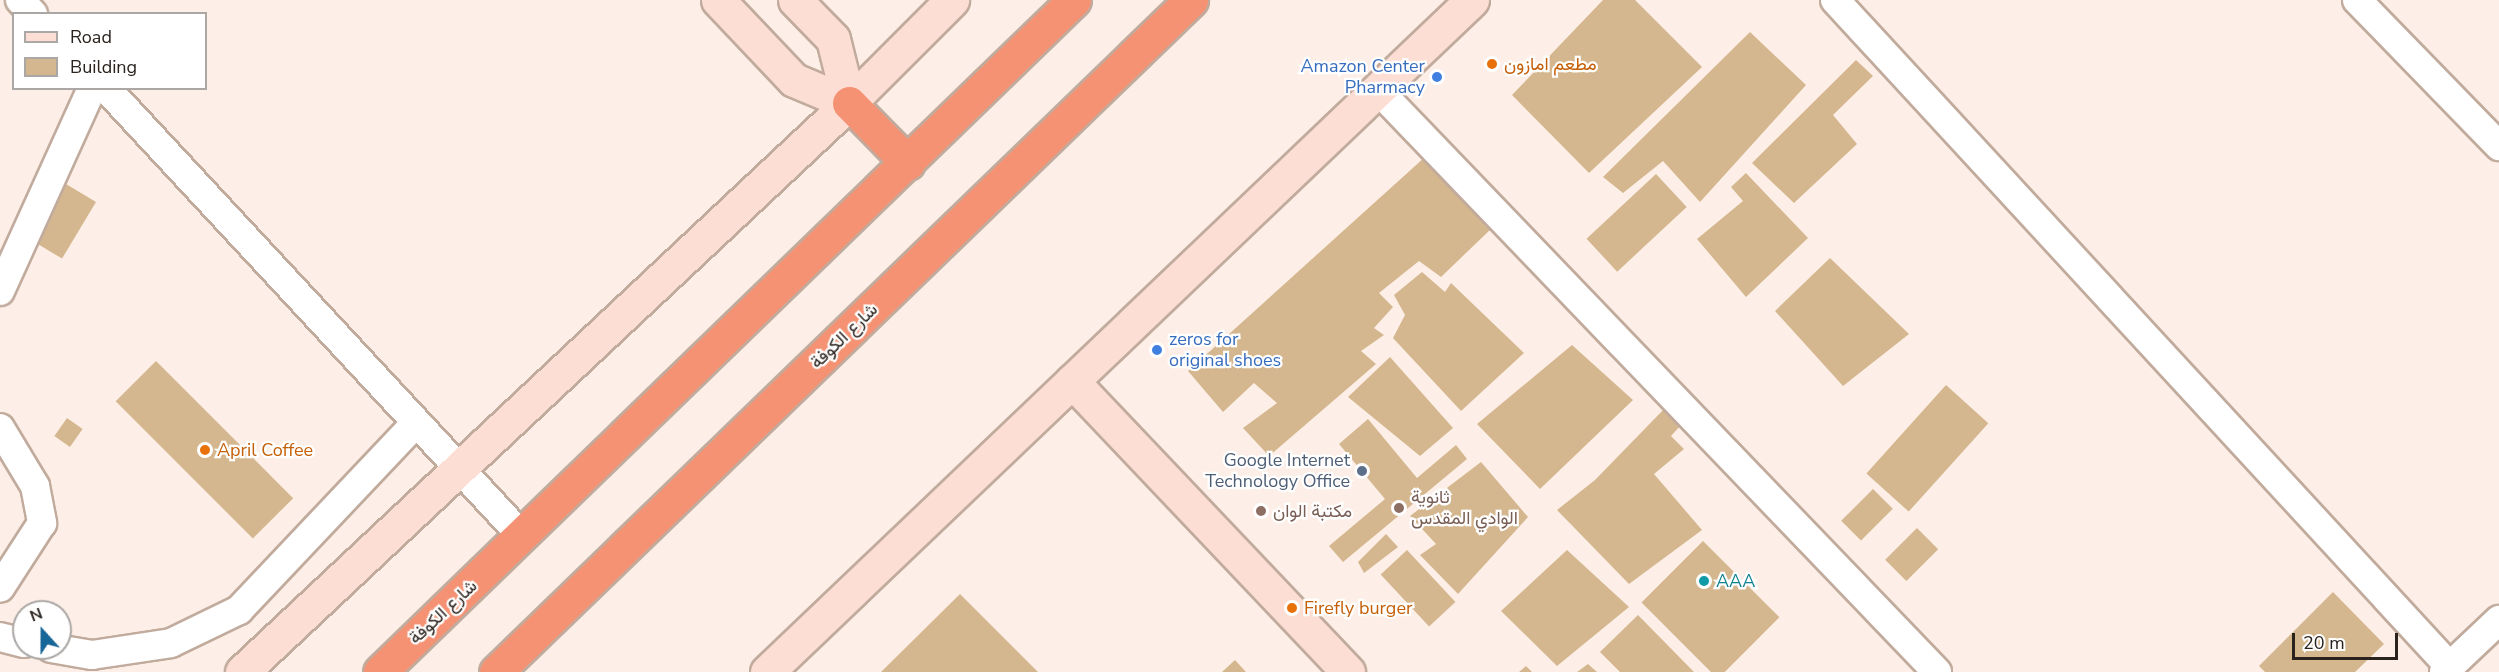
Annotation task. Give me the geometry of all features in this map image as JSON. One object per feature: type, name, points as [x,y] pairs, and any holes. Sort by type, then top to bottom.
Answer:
[{"type":"highway","name":"شارع الكوفة","points":[[380,672],[523,537],[1074,0]]},
{"type":"highway","name":"شارع الكوفة","points":[[496,672],[1191,0]]},
{"type":"highway","points":[[849,103],[908,163]]},
{"type":"street","points":[[20,0],[31,12]]},
{"type":"street","points":[[718,0],[794,80],[849,103]]},
{"type":"street","points":[[795,0],[833,39],[849,103]]},
{"type":"street","points":[[242,672],[457,467],[849,103],[952,0]]},
{"type":"street","points":[[767,672],[1472,0]]},
{"type":"street","points":[[1835,0],[2447,669],[2499,620]]},
{"type":"street","points":[[2357,0],[2499,146]]},
{"type":"street","points":[[0,291],[91,90]]},
{"type":"street","points":[[108,90],[523,537]]},
{"type":"street","points":[[1378,90],[1937,672]]},
{"type":"street","points":[[1072,381],[1348,672]]},
{"type":"street","points":[[72,652],[92,655],[171,643],[239,610],[416,423]]},
{"type":"street","points":[[0,428],[35,486],[42,523],[0,588]]},
{"type":"building","points":[[1603,0],[1635,0],[1702,67],[1589,173],[1512,95]]},
{"type":"building","points":[[1750,32],[1806,85],[1700,202],[1663,161],[1623,193],[1603,177]]},
{"type":"building","points":[[1856,60],[1873,76],[1833,115],[1857,144],[1794,203],[1752,163]]},
{"type":"building","points":[[1425,157],[1492,228],[1441,277],[1419,261],[1379,293],[1393,307],[1374,328],[1384,335],[1361,351],[1376,364],[1269,456],[1243,428],[1277,403],[1254,383],[1223,412],[1188,371]]},
{"type":"building","points":[[1746,173],[1808,238],[1746,297],[1697,239],[1743,201],[1731,187]]},
{"type":"building","points":[[1656,174],[1687,207],[1617,272],[1587,239]]},
{"type":"building","points":[[66,184],[96,202],[62,259],[32,241]]},
{"type":"building","points":[[1830,258],[1909,334],[1843,386],[1775,311]]},
{"type":"building","points":[[1422,272],[1445,292],[1451,283],[1524,353],[1461,411],[1393,338],[1405,315],[1394,295]]},
{"type":"building","points":[[1572,345],[1633,400],[1540,489],[1477,424]]},
{"type":"building","points":[[1390,357],[1453,428],[1420,456],[1348,397]]},
{"type":"building","name":"April Coffee","points":[[156,361],[293,498],[253,538],[116,401]]},
{"type":"building","points":[[1946,385],[1988,423],[1909,512],[1866,473]]},
{"type":"building","points":[[1666,407],[1682,424],[1671,436],[1684,449],[1654,474],[1702,530],[1629,584],[1557,510],[1595,480]]},
{"type":"building","points":[[67,418],[83,429],[70,447],[54,436]]},
{"type":"building","points":[[1368,419],[1417,478],[1456,445],[1467,459],[1343,562],[1329,546],[1385,499],[1339,444]]},
{"type":"building","points":[[1481,462],[1528,517],[1458,594],[1420,555],[1436,544],[1410,516]]},
{"type":"building","points":[[1873,489],[1893,509],[1861,541],[1841,521]]},
{"type":"building","points":[[1917,528],[1938,549],[1906,581],[1885,560]]},
{"type":"building","points":[[1386,534],[1398,547],[1364,573],[1358,562]]},
{"type":"building","points":[[1703,541],[1779,617],[1725,672],[1711,672],[1641,603]]},
{"type":"building","points":[[1407,550],[1455,602],[1429,626],[1381,575]]},
{"type":"building","points":[[1567,550],[1629,607],[1557,666],[1501,611]]},
{"type":"building","points":[[2333,592],[2384,644],[2355,672],[2265,672],[2259,666]]},
{"type":"building","points":[[960,594],[1038,672],[881,672]]},
{"type":"building","points":[[1638,615],[1694,672],[1620,672],[1600,652]]},
{"type":"building","points":[[1235,660],[1246,672],[1222,672]]},
{"type":"building","points":[[1588,664],[1597,672],[1577,672]]},
{"type":"building","points":[[1526,666],[1532,672],[1519,672]]},
{"type":"place","name":"مطعم امازون","points":[[1492,64]]},
{"type":"place","name":"Amazon Center Pharmacy","points":[[1437,77]]},
{"type":"place","name":"zeros for original shoes","points":[[1157,350]]},
{"type":"place","name":"April Coffee","points":[[205,450]]},
{"type":"place","name":"Google Internet Technology Office","points":[[1362,471]]},
{"type":"place","name":"ثانوية الوادي المقدس","points":[[1399,508]]},
{"type":"place","name":"مكتبة الوان","points":[[1261,511]]},
{"type":"place","name":"AAA","points":[[1704,581]]},
{"type":"place","name":"Firefly burger","points":[[1292,608]]}]
